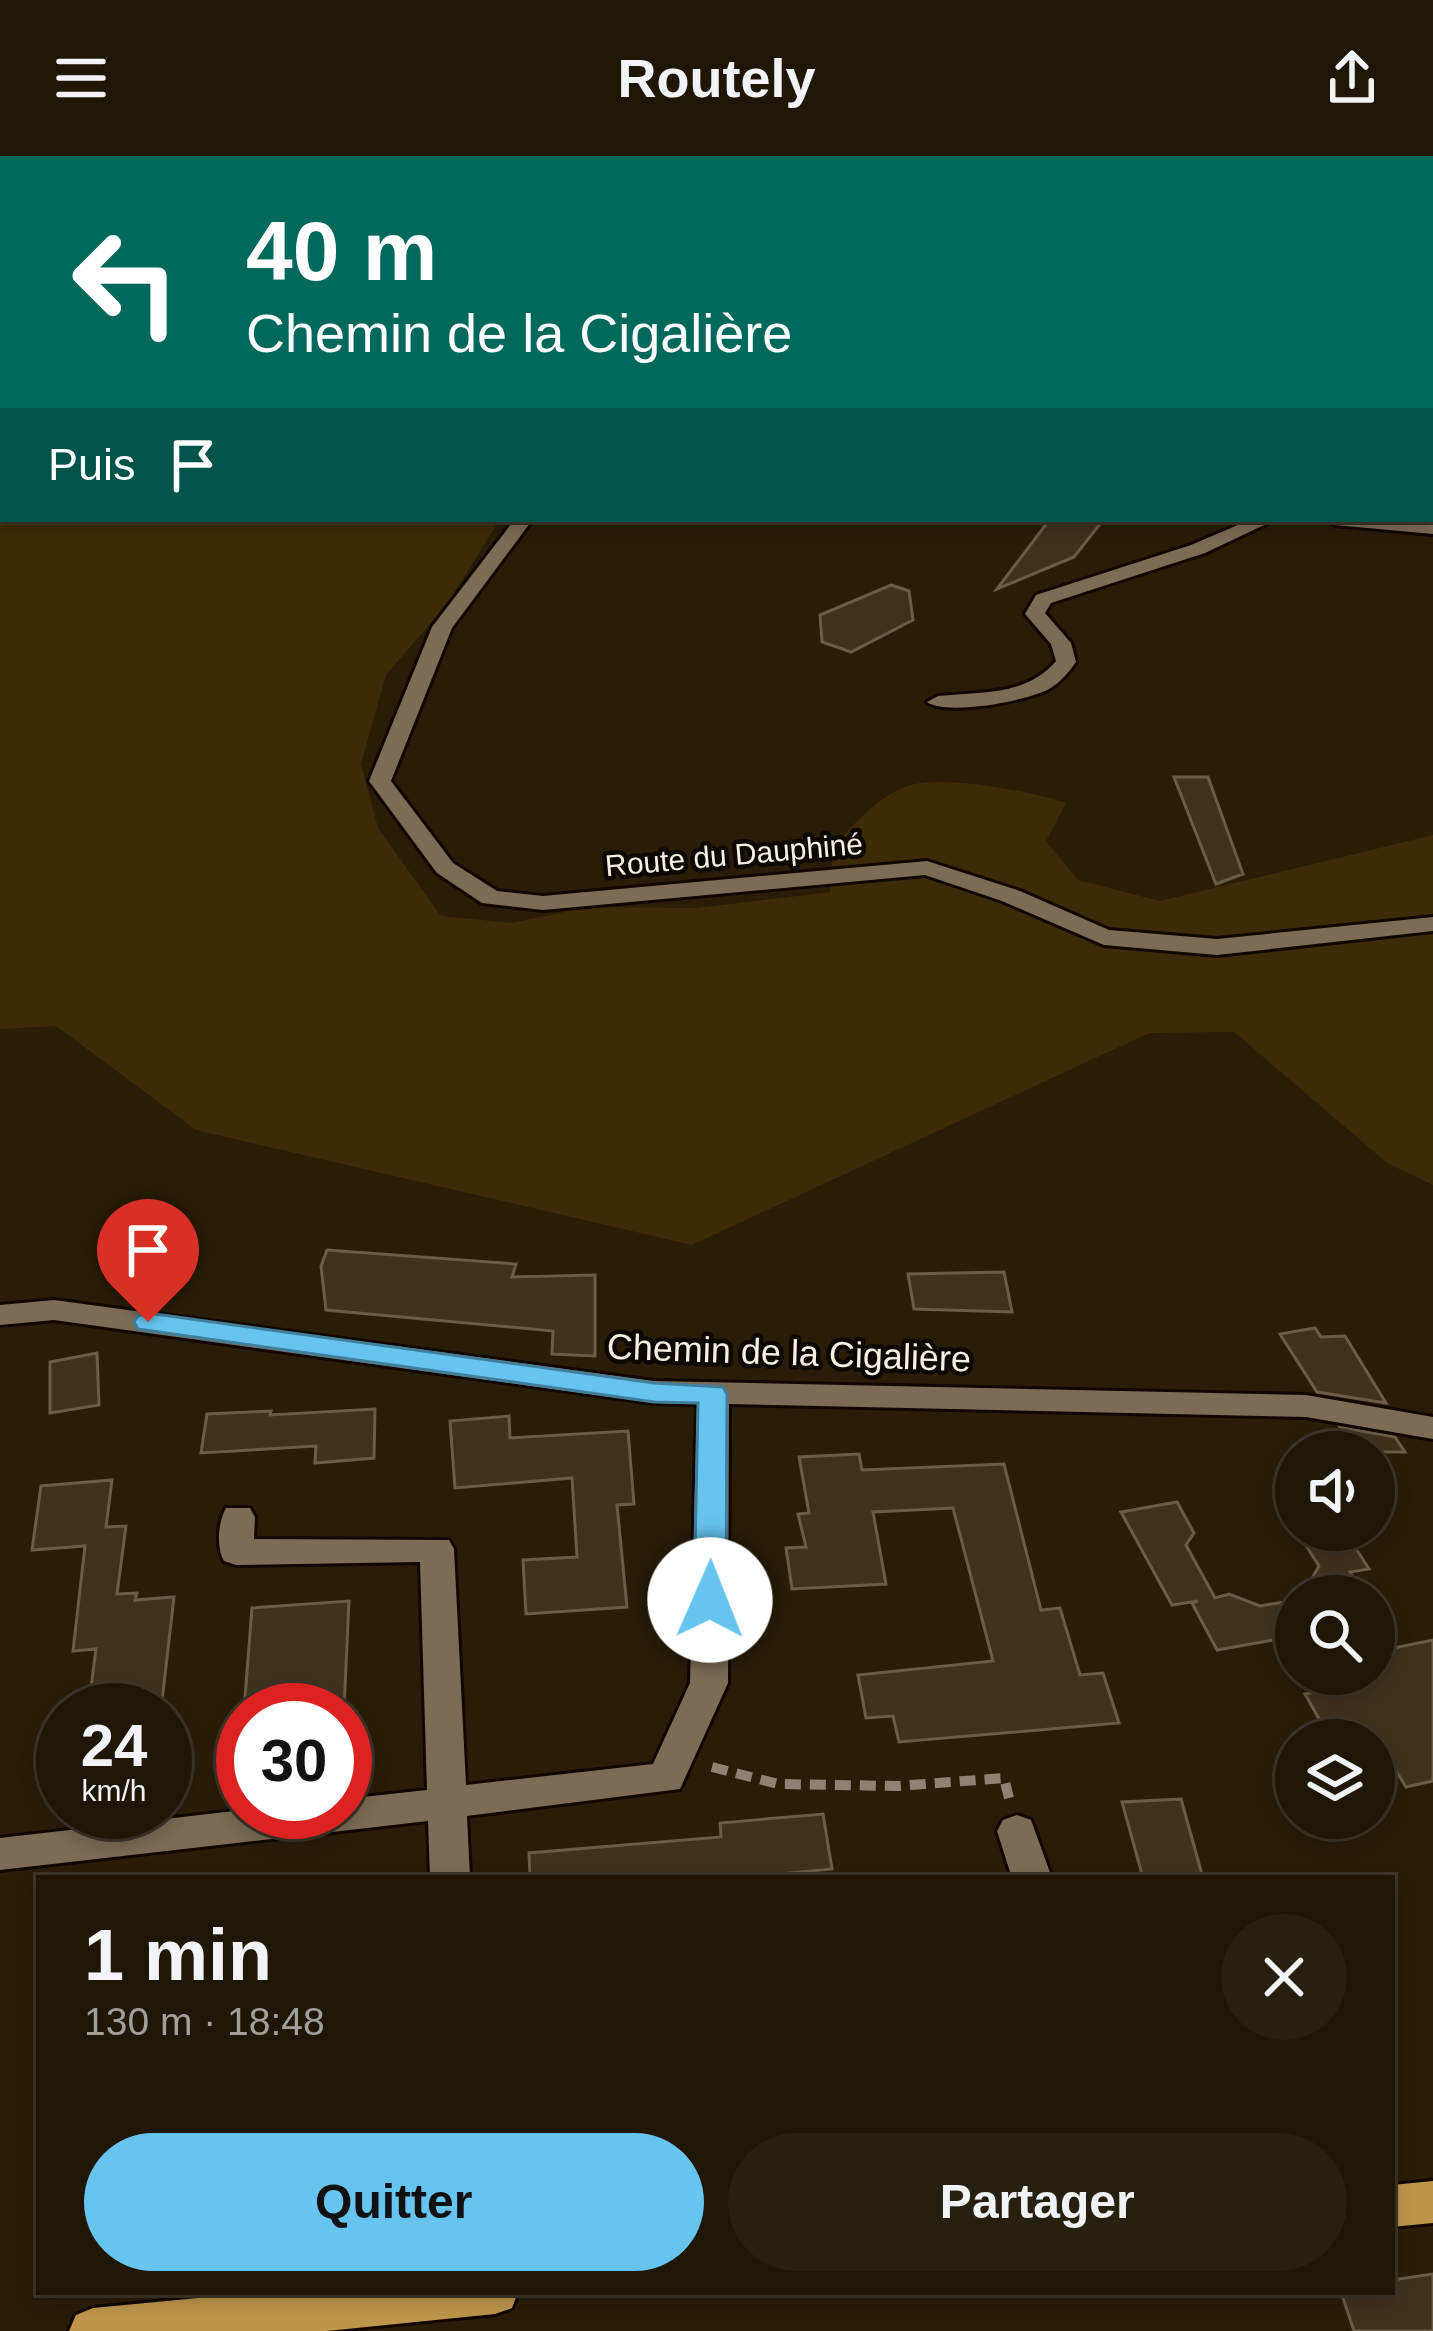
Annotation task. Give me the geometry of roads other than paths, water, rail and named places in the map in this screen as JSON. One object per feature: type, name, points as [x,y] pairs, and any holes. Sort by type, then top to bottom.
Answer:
[{"type":"main road","points":[[1395,2206],[1433,2202]]},
{"type":"main road","points":[[93,2331],[464,2295]]},
{"type":"street","name":"Route du Dauphiné","points":[[522,522],[442,627],[380,781],[445,868],[491,898],[543,903],[927,868],[1011,896],[1104,938],[1216,946],[1433,924]]},
{"type":"street","points":[[938,702],[1029,692],[1056,679],[1066,662],[1061,643],[1035,614],[1042,599],[1198,549],[1261,522]]},
{"type":"street","points":[[1368,522],[1433,528]]},
{"type":"street","name":"Chemin de la Cigalière","points":[[1,1321],[54,1310],[654,1392],[1306,1406],[1433,1428]]},
{"type":"street","points":[[0,1854],[666,1778],[709,1683],[712,1394]]},
{"type":"street","points":[[238,1517],[236,1552],[437,1549],[451,1875]]},
{"type":"street","points":[[1017,1831],[1031,1875]]}]
